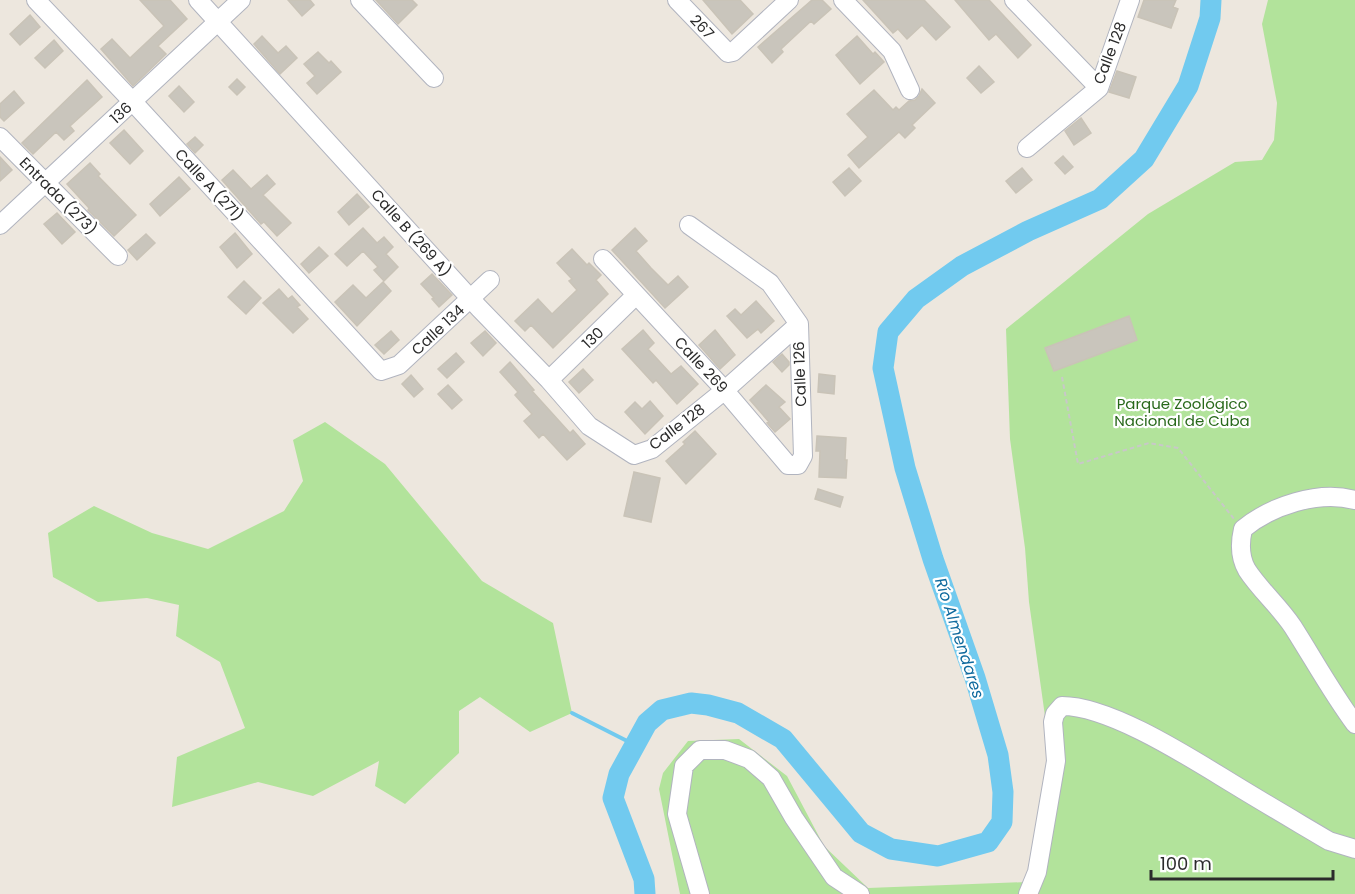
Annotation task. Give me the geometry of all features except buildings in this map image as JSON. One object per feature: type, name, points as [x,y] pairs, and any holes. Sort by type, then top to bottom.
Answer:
[{"type":"street","name":"Calle A (271)","points":[[36,0],[381,371]]},
{"type":"street","name":"Calle B (269 A)","points":[[198,0],[589,426],[634,455]]},
{"type":"street","name":"136","points":[[0,225],[241,0]]},
{"type":"street","points":[[360,0],[434,78]]},
{"type":"street","name":"267","points":[[677,0],[728,53],[734,52],[789,0]]},
{"type":"street","points":[[843,0],[892,51],[910,90]]},
{"type":"street","points":[[1014,0],[1099,88]]},
{"type":"street","name":"Calle 128","points":[[1027,148],[1099,88],[1130,0]]},
{"type":"street","name":"Entrada (273)","points":[[0,137],[117,256]]},
{"type":"street","name":"Calle 126","points":[[689,225],[770,283],[799,324],[803,456],[798,465]]},
{"type":"street","name":"Calle 269","points":[[603,260],[725,390],[788,465],[798,465]]},
{"type":"street","name":"Calle 134","points":[[381,371],[399,365],[490,280]]},
{"type":"street","name":"130","points":[[549,380],[636,295]]},
{"type":"street","name":"Calle 128","points":[[634,455],[652,449],[725,390],[799,324]]},
{"type":"street","points":[[1355,500],[1337,497],[1308,499],[1267,513],[1243,529],[1241,550],[1246,568],[1292,625],[1336,700],[1355,724]]},
{"type":"street","points":[[1028,894],[1037,872],[1056,761],[1053,722],[1055,714],[1062,706],[1074,706],[1126,724],[1186,756],[1329,841],[1355,849]]},
{"type":"street","points":[[700,894],[677,814],[684,766],[700,750],[725,750],[749,759],[771,778],[794,818],[834,877],[860,894]]},
{"type":"path","points":[[1062,377],[1078,464],[1149,442],[1178,448],[1243,529]]},
{"type":"green space","name":"Parque Zoológico Nacional de Cuba","points":[[1268,0],[1355,0],[1355,894],[680,894],[659,789],[663,773],[688,741],[739,739],[787,776],[824,846],[868,888],[1027,882],[1051,759],[1029,602],[1025,548],[1010,439],[1006,329],[1148,214],[1235,162],[1262,160],[1274,140],[1277,103],[1262,24]]},
{"type":"green space","points":[[325,422],[385,464],[482,581],[553,623],[572,713],[530,732],[480,697],[459,711],[459,753],[405,804],[375,786],[379,761],[313,796],[258,782],[172,807],[177,757],[245,728],[220,662],[176,636],[179,605],[147,598],[98,602],[53,577],[48,533],[94,506],[152,533],[208,549],[284,511],[303,481],[293,440]]},
{"type":"waterway","name":"Río Almendares","points":[[645,894],[644,879],[613,798],[619,774],[647,723],[662,710],[691,703],[738,713],[783,739],[861,833],[891,849],[938,856],[988,842],[1002,822],[1003,792],[998,755],[975,678],[933,559],[905,468],[883,368],[888,332],[916,299],[962,266],[1028,231],[1100,199],[1144,159],[1188,86],[1210,18],[1211,0]]},
{"type":"waterway","points":[[572,713],[635,745]]}]
